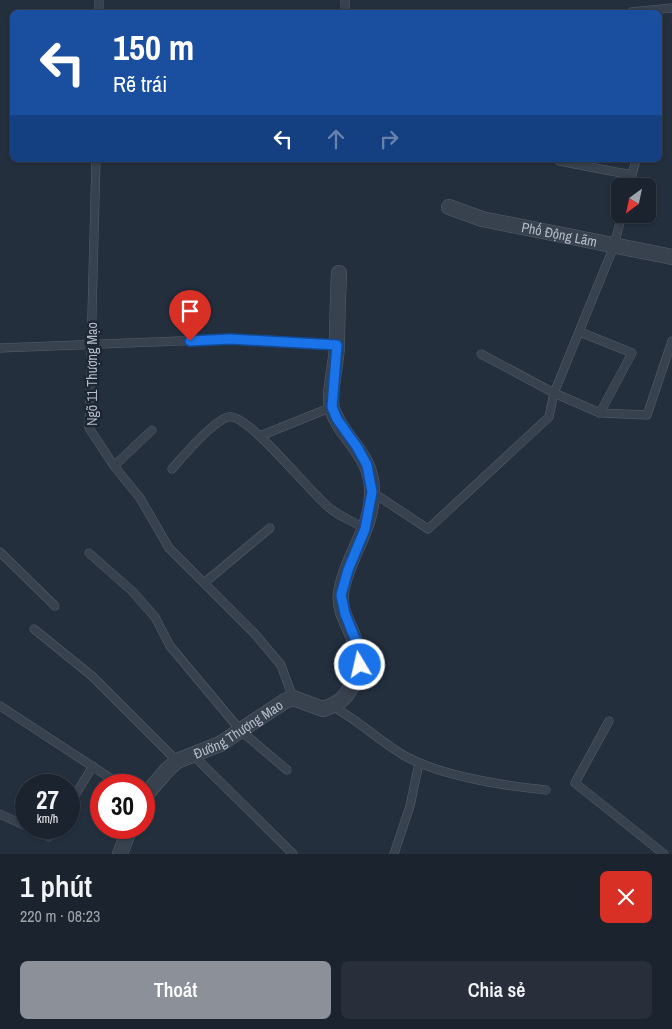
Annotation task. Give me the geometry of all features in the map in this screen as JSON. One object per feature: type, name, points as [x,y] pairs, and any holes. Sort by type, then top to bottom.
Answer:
[{"type":"street","name":"Phố Động Lãm","points":[[448,207],[482,219],[672,257]]},
{"type":"street","points":[[332,706],[341,702],[351,689],[360,665],[356,641],[345,614],[341,595],[348,570],[365,529],[372,492],[367,465],[337,419],[332,407],[337,345],[339,273]]},
{"type":"street","name":"Đường Thượng Mao","points":[[155,784],[177,761],[194,756],[220,744],[293,698],[323,709],[332,706]]},
{"type":"street","points":[[120,854],[126,839]]},
{"type":"lane","points":[[652,10],[672,8]]},
{"type":"lane","name":"Ngõ 11 Thượng Mạo","points":[[96,162],[89,428],[114,466],[140,498],[169,548],[254,633],[281,665],[293,698]]},
{"type":"lane","points":[[565,162],[632,174]]},
{"type":"lane","points":[[631,178],[635,162]]},
{"type":"lane","points":[[372,492],[428,529],[549,418],[554,392],[614,246],[620,223]]},
{"type":"lane","points":[[580,332],[632,353],[600,412]]},
{"type":"lane","points":[[0,348],[91,346],[230,339],[337,345]]},
{"type":"lane","points":[[481,354],[554,392],[600,412],[647,415],[672,341]]},
{"type":"lane","points":[[260,436],[332,407]]},
{"type":"lane","points":[[172,469],[196,443],[222,420],[235,417],[250,426],[294,474],[331,510],[365,529]]},
{"type":"lane","points":[[114,466],[152,430]]},
{"type":"lane","points":[[204,583],[270,528]]},
{"type":"lane","points":[[0,552],[55,606]]},
{"type":"lane","points":[[89,553],[132,592],[156,617],[170,646],[241,730],[287,770]]},
{"type":"lane","points":[[34,629],[92,676],[177,761]]},
{"type":"lane","points":[[0,706],[105,774]]},
{"type":"lane","points":[[332,706],[350,716],[403,755],[419,763],[501,785],[546,790]]},
{"type":"lane","points":[[609,721],[576,783],[664,854]]},
{"type":"lane","points":[[194,756],[293,854]]},
{"type":"lane","points":[[394,854],[410,806],[419,763]]},
{"type":"lane","points":[[80,787],[93,766]]},
{"type":"lane","points":[[0,814],[15,821]]},
{"type":"route","points":[[190,341],[230,339],[337,345],[332,407],[337,419],[367,465],[372,492],[365,529],[348,570],[341,595],[345,614],[356,641],[360,665]]}]
